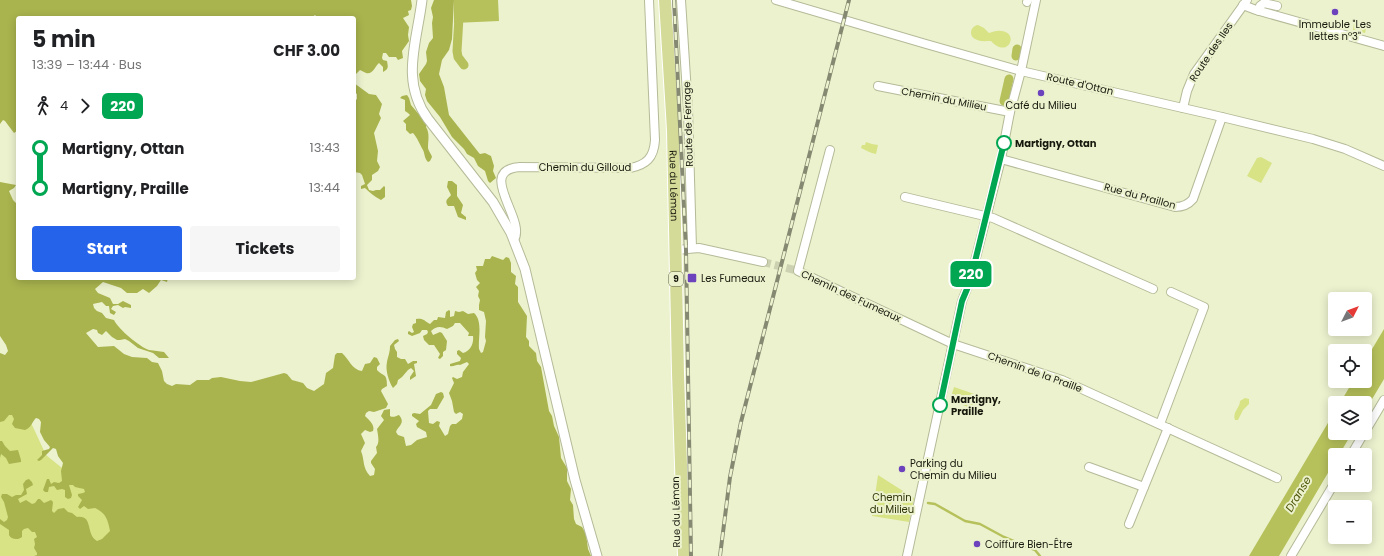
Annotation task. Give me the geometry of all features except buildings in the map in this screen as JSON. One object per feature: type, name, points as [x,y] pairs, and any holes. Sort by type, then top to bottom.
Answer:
[{"type":"main road","name":"Rue du Léman","points":[[665,0],[673,130],[678,372],[684,556]]},
{"type":"main road","name":"Rue du Léman","points":[[676,556],[675,402],[678,372]]},
{"type":"street","points":[[422,0],[412,61],[413,84],[417,100],[428,119],[489,196],[514,240],[524,269],[576,480],[597,556]]},
{"type":"street","name":"Chemin du Gilloud","points":[[514,240],[517,235],[516,227],[502,189],[501,180],[502,176],[507,171],[512,168],[520,167],[630,168],[642,165],[652,155],[655,140],[649,0]]},
{"type":"street","name":"Route de Ferrage","points":[[681,0],[688,109],[692,248]]},
{"type":"street","name":"Route d'Ottan","points":[[776,0],[1021,71],[1222,117],[1345,149],[1384,166]]},
{"type":"street","points":[[907,556],[962,301],[970,282],[1001,159],[1010,112],[1021,71],[1036,0]]},
{"type":"street","points":[[1245,2],[1248,7],[1259,11],[1384,46]]},
{"type":"street","name":"Route des Iles","points":[[1184,108],[1187,90],[1194,74],[1245,2]]},
{"type":"street","points":[[1259,11],[1260,6],[1264,3],[1277,6]]},
{"type":"street","name":"Chemin du Milieu","points":[[878,86],[1010,112]]},
{"type":"street","name":"Rue du Praillon","points":[[1001,159],[1175,206],[1184,206],[1188,205],[1193,199],[1222,117]]},
{"type":"street","name":"Chemin des Fumeaux","points":[[830,150],[798,271],[953,344]]},
{"type":"street","points":[[905,197],[994,218],[1153,289]]},
{"type":"street","points":[[676,250],[699,248],[763,262]]},
{"type":"street","points":[[1160,424],[1204,307],[1171,292]]},
{"type":"street","name":"Chemin de la Praille","points":[[953,344],[1062,380],[1277,478]]},
{"type":"street","points":[[1372,421],[1384,400]]},
{"type":"street","points":[[1129,524],[1168,428]]},
{"type":"street","points":[[1089,467],[1144,487]]},
{"type":"street","points":[[1291,556],[1329,492]]},
{"type":"green space","points":[[1368,21],[1365,33],[1353,30],[1354,23]]},
{"type":"green space","points":[[978,25],[989,33],[998,31],[1007,32],[1011,40],[1010,44],[1002,48],[991,41],[981,41],[975,39],[971,31]]},
{"type":"green space","points":[[866,142],[878,145],[876,154],[861,148]]},
{"type":"green space","points":[[1261,157],[1272,163],[1261,183],[1247,176],[1257,158]]},
{"type":"green space","points":[[0,356],[46,455],[171,556],[0,556]]},
{"type":"green space","points":[[954,387],[980,396],[973,409],[950,400]]},
{"type":"green space","points":[[1245,398],[1249,399],[1249,404],[1243,410],[1238,420],[1235,420],[1235,412],[1240,401]]},
{"type":"green space","name":"Chemin du Milieu","points":[[878,475],[914,498],[909,522],[872,516]]},
{"type":"shaded area","points":[[0,0],[411,0],[412,6],[411,10],[408,11],[409,15],[403,18],[409,27],[409,41],[402,51],[403,58],[398,60],[396,57],[389,57],[386,53],[383,53],[382,58],[383,60],[387,61],[388,66],[386,70],[383,72],[383,67],[379,63],[370,73],[360,70],[356,74],[356,16],[16,16],[16,132],[14,133],[3,120],[0,124]]},
{"type":"shaded area","points":[[434,0],[454,0],[452,39],[449,50],[442,60],[439,74],[444,87],[449,115],[480,154],[485,153],[491,156],[494,166],[493,171],[496,178],[490,183],[485,171],[478,166],[474,158],[467,154],[452,137],[440,117],[427,101],[425,95],[426,89],[420,81],[419,74],[426,64],[426,52],[429,43],[433,38],[433,17],[431,8]]},
{"type":"shaded area","points":[[356,84],[369,94],[376,95],[382,104],[379,114],[381,118],[374,133],[378,151],[377,161],[380,167],[378,171],[372,175],[372,180],[367,185],[369,190],[373,191],[380,190],[384,186],[385,187],[385,197],[381,200],[365,188],[361,189],[361,186],[365,184],[362,175],[356,172]]},
{"type":"shaded area","points":[[407,95],[411,105],[427,124],[428,148],[432,157],[428,162],[416,137],[413,133],[410,134],[406,130],[406,124],[403,121],[410,115],[405,111],[405,100],[400,98]]},
{"type":"shaded area","points":[[448,181],[452,181],[457,185],[457,196],[463,205],[461,213],[466,217],[466,220],[458,217],[454,206],[448,206],[446,202],[451,195],[447,187]]},
{"type":"shaded area","points":[[0,182],[16,185],[9,191],[16,203],[16,280],[161,280],[149,293],[143,289],[137,293],[127,293],[121,288],[103,282],[95,289],[98,293],[110,298],[113,304],[118,304],[123,301],[131,305],[131,308],[123,308],[118,305],[113,306],[111,309],[116,312],[114,315],[110,313],[109,306],[106,306],[102,302],[93,304],[97,311],[102,313],[106,318],[114,320],[124,333],[140,345],[149,350],[164,352],[169,358],[159,358],[153,353],[138,348],[125,339],[117,340],[106,331],[102,335],[98,333],[97,330],[93,329],[86,333],[98,347],[114,346],[124,354],[132,357],[147,358],[152,362],[158,363],[162,371],[164,381],[167,384],[172,386],[176,384],[190,385],[197,380],[209,380],[212,378],[221,377],[251,382],[284,373],[287,374],[292,380],[303,383],[307,388],[314,391],[324,384],[326,373],[333,368],[335,355],[337,353],[342,353],[356,369],[362,371],[365,364],[370,363],[374,357],[377,358],[380,364],[377,367],[377,370],[385,376],[386,379],[387,386],[381,391],[388,404],[386,408],[374,412],[369,411],[365,416],[372,423],[373,427],[373,431],[370,432],[365,430],[361,434],[365,443],[361,451],[367,473],[370,476],[374,475],[375,469],[371,461],[377,453],[377,429],[384,420],[381,416],[384,410],[390,409],[390,416],[393,417],[399,415],[401,418],[402,422],[396,432],[398,435],[404,437],[406,446],[427,437],[426,432],[417,427],[416,424],[419,421],[412,416],[412,414],[420,414],[431,405],[436,394],[441,392],[443,393],[444,397],[437,409],[430,409],[428,411],[429,423],[433,424],[437,421],[440,422],[439,426],[445,436],[448,434],[452,424],[456,424],[462,419],[463,414],[460,412],[456,414],[454,412],[449,393],[454,383],[452,378],[457,379],[462,377],[463,372],[469,364],[467,362],[460,365],[450,366],[450,364],[460,361],[461,358],[457,354],[457,351],[459,350],[463,353],[470,349],[473,336],[468,336],[469,333],[460,323],[455,323],[447,329],[439,327],[433,329],[431,331],[433,335],[440,332],[447,341],[446,350],[443,352],[443,356],[440,359],[438,358],[440,354],[434,345],[429,345],[424,340],[423,336],[427,334],[427,330],[422,330],[420,333],[412,336],[408,334],[408,332],[414,332],[412,327],[413,324],[416,323],[416,319],[422,319],[430,324],[434,320],[437,320],[438,317],[445,318],[446,312],[449,310],[450,317],[454,316],[455,311],[463,311],[468,314],[474,313],[477,316],[479,325],[479,349],[481,353],[483,352],[486,341],[486,321],[484,312],[479,310],[479,291],[476,287],[480,283],[477,280],[475,273],[477,270],[476,266],[483,266],[485,259],[490,259],[492,256],[503,260],[506,257],[509,258],[511,263],[511,272],[516,276],[515,284],[518,287],[518,302],[527,316],[526,337],[529,341],[529,346],[536,353],[537,361],[541,367],[549,411],[559,437],[561,458],[567,468],[567,481],[571,489],[570,500],[573,505],[574,519],[576,524],[582,527],[586,534],[588,549],[591,556],[34,556],[37,555],[34,548],[34,539],[37,537],[35,532],[32,532],[28,528],[24,529],[22,531],[22,537],[19,539],[13,539],[9,535],[9,530],[0,524],[0,519],[4,522],[8,517],[1,497],[2,494],[7,494],[12,497],[21,495],[24,490],[23,484],[29,479],[33,485],[26,489],[27,494],[18,499],[20,503],[26,500],[32,504],[38,499],[44,503],[51,500],[53,502],[52,511],[54,513],[58,509],[64,508],[77,517],[86,519],[93,538],[97,541],[102,539],[110,531],[107,520],[102,512],[95,508],[88,509],[84,506],[80,509],[78,507],[82,500],[78,494],[85,492],[84,489],[69,485],[72,495],[71,498],[68,499],[65,497],[65,490],[57,490],[54,486],[49,487],[48,492],[43,490],[47,479],[49,479],[51,484],[62,481],[61,471],[63,463],[58,456],[56,449],[53,448],[41,460],[37,460],[42,455],[42,451],[49,449],[50,447],[40,432],[41,422],[39,419],[36,418],[25,430],[15,428],[12,424],[14,419],[12,415],[9,415],[4,421],[0,422],[0,353],[5,355],[8,351],[0,336]]},
{"type":"shaded area","points":[[398,339],[399,341],[394,345],[397,352],[397,357],[405,359],[408,364],[413,361],[417,361],[417,363],[414,364],[416,376],[410,380],[410,377],[414,371],[411,368],[398,380],[397,384],[393,388],[388,376],[387,365],[390,346],[395,340]]},
{"type":"shaded area","points":[[0,441],[2,441],[10,451],[18,450],[21,462],[9,464],[6,458],[1,454],[0,458]]},
{"type":"water","points":[[454,0],[498,0],[499,21],[454,23]]},
{"type":"water","points":[[1384,329],[1384,379],[1372,399],[1372,396],[1344,396],[1349,388],[1372,388],[1372,349]]},
{"type":"water","name":"Dranse","points":[[1328,423],[1328,440],[1348,440],[1343,448],[1328,448],[1328,473],[1279,556],[1249,556]]},
{"type":"waterway","points":[[460,0],[457,51],[458,57],[464,65]]},
{"type":"waterway","points":[[1016,56],[1017,49]]},
{"type":"waterway","points":[[1004,101],[1009,79]]},
{"type":"waterway","points":[[928,503],[935,504],[965,521],[980,524],[1004,537],[1035,550],[1040,556]]},
{"type":"tunnel","points":[[763,262],[798,271]]},
{"type":"railway","points":[[674,0],[686,250],[691,556]]},
{"type":"railway","points":[[720,556],[730,477],[741,422],[849,0]]},
{"type":"bus line","name":"220","points":[[940,405],[962,301],[970,282],[1004,143]]},
{"type":"place","name":"Immeuble \"Les Ilettes n°3\"","points":[[1335,12]]},
{"type":"place","name":"Café du Milieu","points":[[1041,93]]},
{"type":"place","name":"Martigny, Ottan","points":[[1004,143]]},
{"type":"place","name":"Les Fumeaux","points":[[692,278]]},
{"type":"place","name":"Martigny, Praille","points":[[940,405]]},
{"type":"place","name":"Parking du Chemin du Milieu","points":[[902,469]]},
{"type":"place","name":"Coiffure Bien-Être","points":[[977,544]]}]
